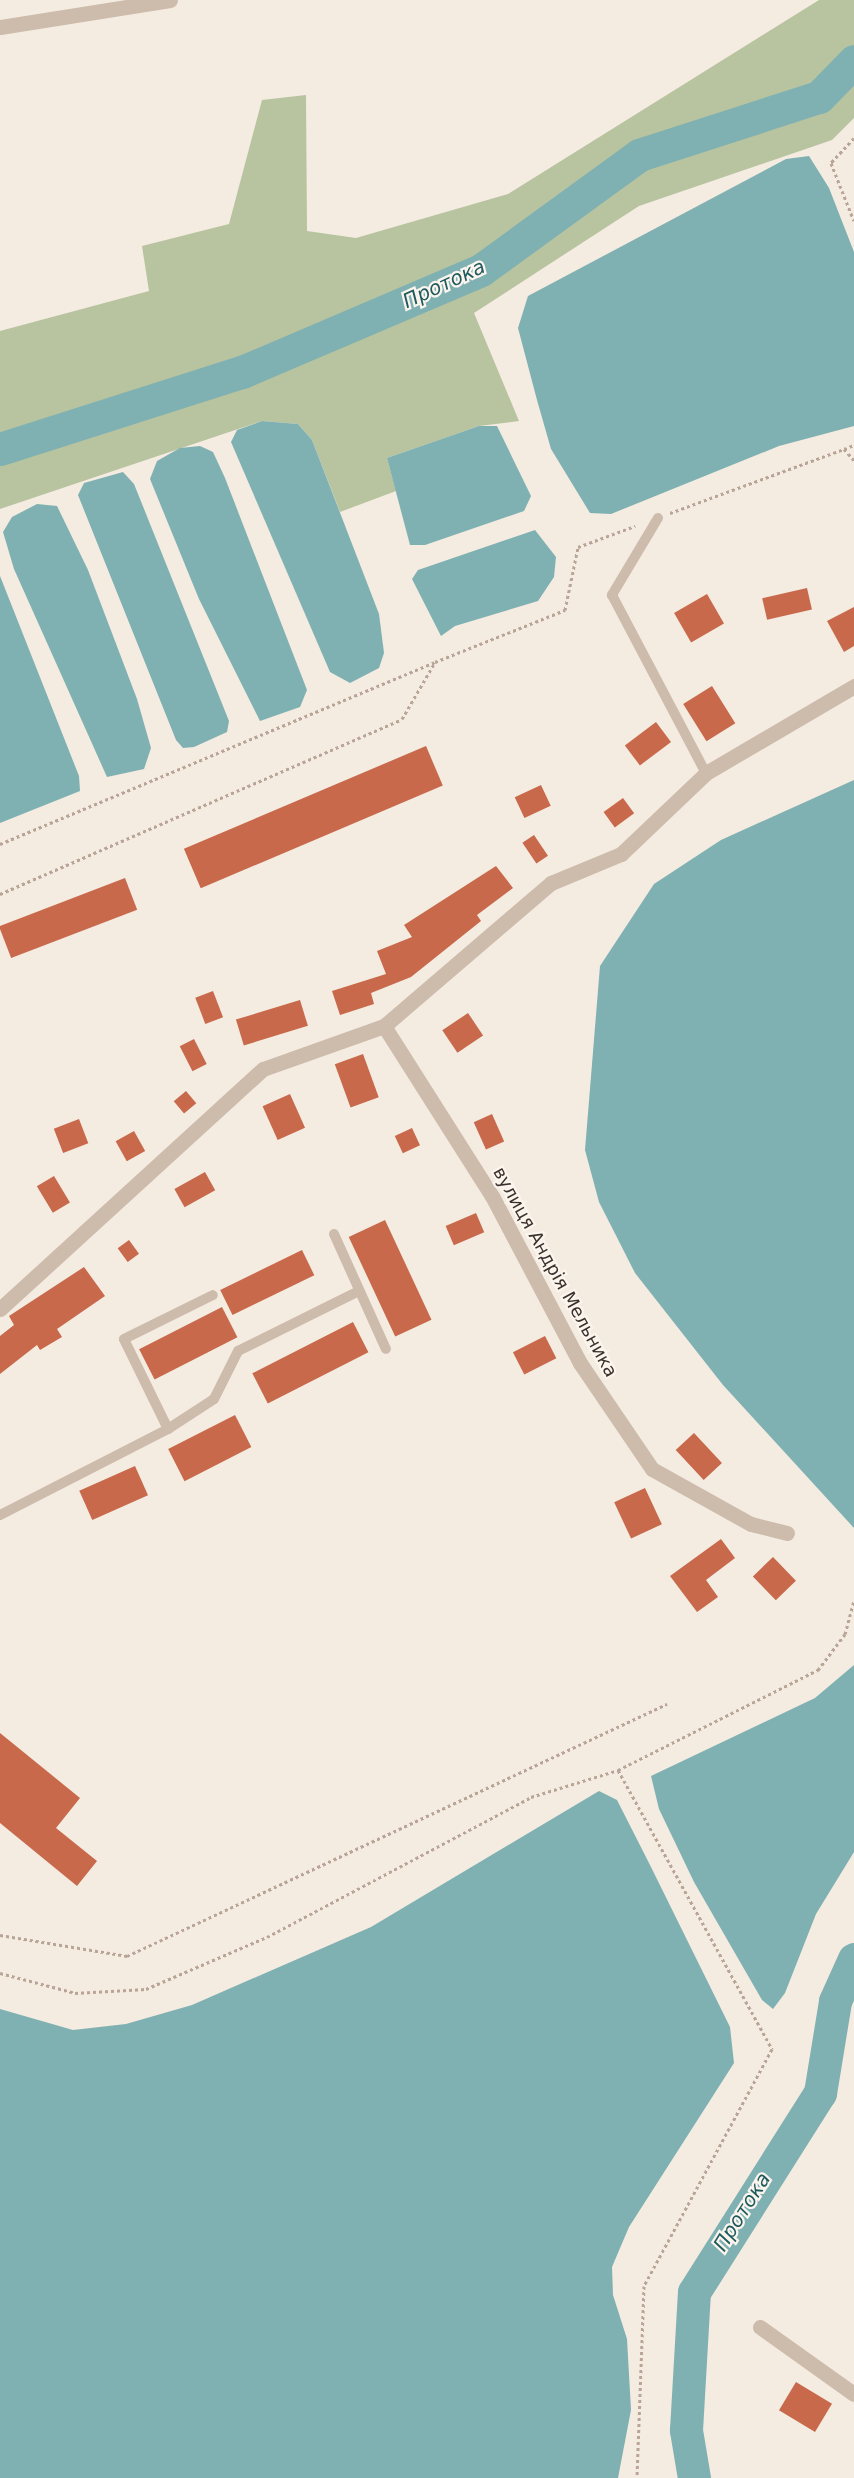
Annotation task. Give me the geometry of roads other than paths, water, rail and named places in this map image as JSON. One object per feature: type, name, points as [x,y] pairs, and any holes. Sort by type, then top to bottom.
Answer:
[{"type":"street","points":[[0,27],[170,0]]},
{"type":"street","points":[[0,1309],[263,1069],[384,1026],[551,883],[621,854],[706,772],[854,686]]},
{"type":"street","name":"вулиця Андрія Мельника","points":[[384,1026],[492,1196],[580,1364],[651,1469],[751,1524],[787,1533]]},
{"type":"street","points":[[760,2327],[854,2394]]},
{"type":"lane","points":[[658,518],[612,595],[706,772]]},
{"type":"lane","points":[[334,1234],[386,1349]]},
{"type":"lane","points":[[0,1515],[168,1429],[214,1399],[238,1352],[358,1291]]},
{"type":"lane","points":[[168,1429],[124,1339],[213,1295]]},
{"type":"water","points":[[809,156],[829,188],[854,252],[854,426],[779,446],[611,514],[590,513],[551,449],[537,400],[518,328],[528,296],[786,159]]},
{"type":"water","points":[[262,421],[298,424],[312,440],[379,614],[384,653],[379,668],[350,683],[330,672],[231,442],[237,430]]},
{"type":"water","points":[[479,426],[497,426],[531,496],[524,511],[425,545],[410,545],[387,458]]},
{"type":"water","points":[[200,446],[213,452],[225,478],[307,690],[300,707],[260,721],[199,599],[150,479],[157,461],[180,448]]},
{"type":"water","points":[[123,472],[134,484],[229,721],[227,732],[194,747],[183,748],[176,740],[78,495],[84,483]]},
{"type":"water","points":[[37,504],[57,506],[88,570],[137,699],[151,748],[144,769],[107,777],[14,569],[3,532],[12,517]]},
{"type":"water","points":[[535,530],[556,557],[554,577],[538,601],[455,626],[441,636],[412,579],[418,570]]},
{"type":"water","points":[[0,576],[79,776],[80,791],[0,823]]},
{"type":"water","points":[[854,780],[854,1528],[723,1385],[635,1273],[599,1202],[585,1150],[600,966],[654,884],[721,840]]},
{"type":"water","points":[[854,1665],[854,1852],[816,1914],[785,1993],[773,2009],[762,2000],[694,1882],[659,1809],[651,1776],[815,1698]]},
{"type":"water","points":[[599,1791],[617,1800],[650,1865],[730,2027],[734,2063],[629,2227],[612,2267],[613,2295],[627,2339],[631,2410],[618,2478],[0,2478],[0,2009],[73,2030],[126,2024],[192,2005],[371,1927]]},
{"type":"waterway","name":"Протока","points":[[0,449],[242,372],[481,270],[639,155],[819,97],[854,61]]},
{"type":"waterway","name":"Протока","points":[[694,2478],[686,2430],[694,2292],[820,2093],[835,2001],[854,1959]]}]
